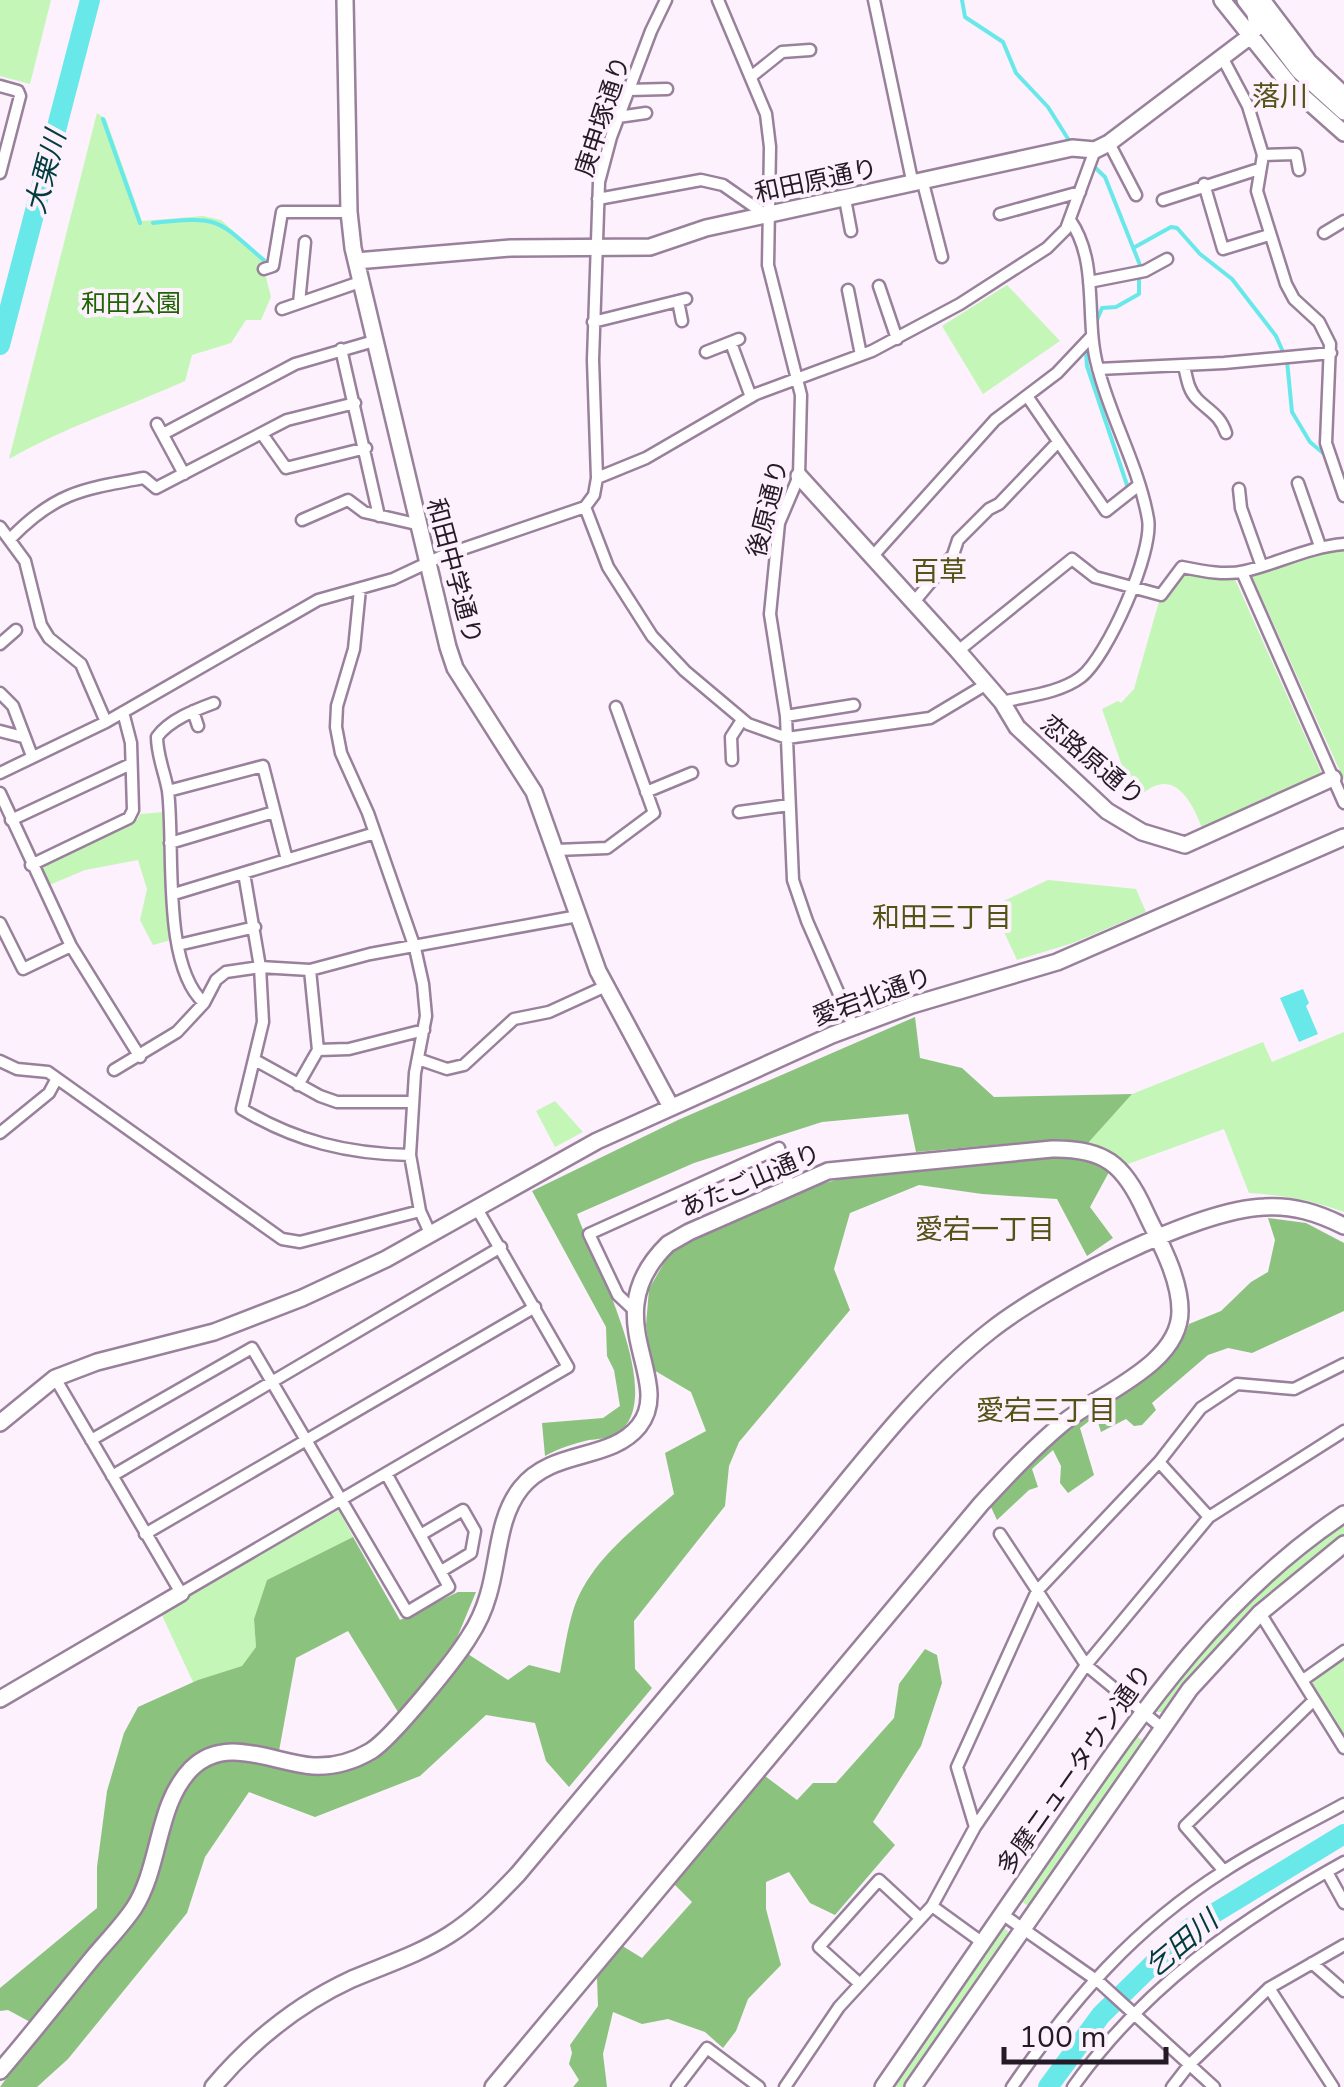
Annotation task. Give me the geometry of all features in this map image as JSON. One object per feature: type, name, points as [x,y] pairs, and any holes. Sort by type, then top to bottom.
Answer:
[{"type":"street","name":"和田中学通り","points":[[345,0],[349,212],[356,261],[416,524],[455,668],[526,776],[606,986],[671,1108]]},
{"type":"street","name":"庚申塚通り","points":[[597,478],[593,322],[602,166],[628,90],[666,0]]},
{"type":"street","name":"後原通り","points":[[718,0],[752,76],[768,128],[768,265],[797,377],[803,422],[800,476],[779,523],[770,604],[786,716],[793,880],[854,1026]]},
{"type":"street","points":[[874,0],[918,184],[942,257]]},
{"type":"street","points":[[1222,0],[1303,99],[1344,134]]},
{"type":"street","points":[[1245,0],[1259,7],[1344,94]]},
{"type":"street","points":[[1249,37],[1258,26],[1259,7]]},
{"type":"street","points":[[1259,7],[1298,71],[1344,112]]},
{"type":"street","name":"和田原通り","points":[[356,261],[512,248],[664,245],[706,228],[1091,150],[1249,37]]},
{"type":"street","points":[[752,76],[782,52],[810,50]]},
{"type":"street","points":[[1222,57],[1248,106],[1263,154],[1256,191],[1286,284],[1294,299],[1319,322],[1331,353],[1326,443],[1338,461],[1344,496]]},
{"type":"street","points":[[0,86],[18,91],[20,96],[0,173]]},
{"type":"street","points":[[628,90],[667,89]]},
{"type":"street","points":[[618,117],[646,113]]},
{"type":"street","points":[[0,774],[106,722],[306,606],[585,507],[594,494],[597,478],[646,458],[751,397],[862,355],[960,304],[1048,248],[1066,229],[1091,150]]},
{"type":"street","points":[[1091,150],[1136,196]]},
{"type":"street","points":[[1263,154],[1296,154],[1298,170]]},
{"type":"street","points":[[1163,200],[1258,169]]},
{"type":"street","points":[[598,199],[702,180],[723,186],[767,216]]},
{"type":"street","points":[[1204,184],[1204,206],[1223,250],[1269,235]]},
{"type":"street","points":[[1000,214],[1080,192]]},
{"type":"street","points":[[845,199],[851,231]]},
{"type":"street","points":[[264,269],[273,266],[282,212],[349,212]]},
{"type":"street","points":[[1002,702],[1058,688],[1081,677],[1099,657],[1132,589],[1149,542],[1148,520],[1138,485],[1098,369],[1091,337],[1086,254],[1070,220]]},
{"type":"street","points":[[299,303],[305,242]]},
{"type":"street","points":[[1089,282],[1144,271],[1166,259]]},
{"type":"street","points":[[282,309],[360,282]]},
{"type":"street","points":[[879,286],[897,338]]},
{"type":"street","points":[[848,290],[847,306],[862,355]]},
{"type":"street","points":[[593,322],[682,300],[682,321]]},
{"type":"street","points":[[872,557],[995,420],[1057,372],[1091,337]]},
{"type":"street","points":[[184,474],[160,429],[295,364],[374,341]]},
{"type":"street","points":[[706,352],[735,341],[751,397]]},
{"type":"street","points":[[341,349],[379,516]]},
{"type":"street","points":[[1098,369],[1331,353]]},
{"type":"street","points":[[1184,366],[1190,389],[1214,411],[1226,433]]},
{"type":"street","points":[[1028,396],[1106,511],[1138,485]]},
{"type":"street","points":[[10,538],[38,511],[70,493],[144,478],[156,488],[287,420],[355,403]]},
{"type":"street","points":[[262,434],[286,468],[366,448]]},
{"type":"street","points":[[914,602],[953,555],[958,540],[1000,504],[1058,442]]},
{"type":"street","name":"恋路原通り","points":[[800,476],[1002,702],[1017,727],[1107,811],[1142,832],[1185,845],[1333,778]]},
{"type":"street","points":[[1298,483],[1320,546]]},
{"type":"street","points":[[1239,489],[1241,508],[1261,564]]},
{"type":"street","points":[[302,520],[348,500],[364,512],[416,524]]},
{"type":"street","points":[[585,507],[608,567],[652,636],[742,720],[787,738],[930,718],[985,685]]},
{"type":"street","points":[[0,527],[25,560],[41,626],[49,638],[81,664],[106,722]]},
{"type":"street","points":[[958,652],[1072,559],[1096,578],[1162,595],[1182,567],[1215,573],[1242,572],[1320,546],[1344,544]]},
{"type":"street","points":[[1242,572],[1344,803]]},
{"type":"street","points":[[360,589],[354,648],[336,727],[344,762],[375,833],[416,948],[423,984],[424,1030],[412,1102],[410,1155],[420,1211],[430,1233]]},
{"type":"street","points":[[0,644],[16,630]]},
{"type":"street","points":[[0,693],[13,706],[32,756]]},
{"type":"street","points":[[204,1003],[192,992],[174,937],[168,791],[157,737],[193,711],[214,703]]},
{"type":"street","points":[[786,716],[854,706]]},
{"type":"street","points":[[556,850],[607,848],[654,814],[616,707]]},
{"type":"street","points":[[193,711],[198,726]]},
{"type":"street","points":[[31,864],[129,818],[133,810],[131,743],[123,712]]},
{"type":"street","points":[[732,760],[732,737],[742,720]]},
{"type":"street","points":[[0,730],[23,738]]},
{"type":"street","points":[[11,820],[131,764]]},
{"type":"street","points":[[168,791],[263,766],[287,860]]},
{"type":"street","points":[[646,792],[692,773]]},
{"type":"street","points":[[0,792],[71,946],[140,1057]]},
{"type":"street","points":[[740,812],[789,805]]},
{"type":"street","points":[[170,843],[274,812]]},
{"type":"street","points":[[174,894],[375,833]]},
{"type":"street","name":"愛宕北通り","points":[[0,1423],[55,1378],[270,1312],[363,1270],[567,1156],[854,1026],[1083,952],[1344,837]]},
{"type":"street","points":[[244,873],[255,927],[263,1022],[242,1109],[320,1146],[410,1155]]},
{"type":"street","points":[[114,1070],[177,1032],[226,972],[260,967],[310,970],[370,954],[578,916]]},
{"type":"street","points":[[0,923],[23,969],[71,946]]},
{"type":"street","points":[[178,946],[255,927]]},
{"type":"street","points":[[298,1085],[318,1050],[310,970]]},
{"type":"street","points":[[418,1059],[447,1068],[464,1065],[514,1019],[549,1012],[606,986]]},
{"type":"street","points":[[318,1050],[349,1050],[424,1030]]},
{"type":"street","points":[[255,1060],[337,1102],[412,1102]]},
{"type":"street","points":[[0,1061],[17,1069],[48,1072],[282,1239],[300,1242],[420,1211]]},
{"type":"street","points":[[0,1134],[49,1092],[56,1080]]},
{"type":"street","points":[[634,1311],[618,1295],[589,1234],[778,1148],[790,1186]]},
{"type":"street","name":"あたご山通り","points":[[0,2071],[134,1908],[174,1796],[193,1766],[224,1752],[245,1752],[313,1766],[333,1765],[374,1749],[469,1637],[489,1593],[504,1522],[520,1490],[543,1468],[618,1443],[642,1423],[649,1405],[634,1311],[636,1292],[644,1273],[668,1244],[790,1186],[848,1167],[1078,1148],[1105,1158],[1122,1170],[1138,1195],[1177,1289],[1178,1330],[1168,1347],[1154,1363],[1065,1422],[994,1491],[493,2087]]},
{"type":"street","points":[[0,1699],[568,1367],[476,1206]]},
{"type":"street","points":[[213,2087],[260,2038],[313,2000],[349,1980],[425,1949],[484,1909],[518,1874],[880,1442],[952,1364],[990,1331],[1050,1291],[1158,1240],[1229,1212],[1265,1207],[1312,1212],[1344,1226]]},
{"type":"street","points":[[112,1476],[501,1247]]},
{"type":"street","points":[[145,1534],[535,1307]]},
{"type":"street","points":[[92,1440],[252,1348],[408,1612],[449,1587],[387,1475]]},
{"type":"street","points":[[975,1827],[957,1767],[1036,1591],[1160,1462],[1202,1408],[1237,1384],[1294,1389],[1344,1364]]},
{"type":"street","points":[[55,1378],[181,1593]]},
{"type":"street","points":[[785,2087],[839,2007],[932,1906],[975,1827],[1086,1665],[1208,1517],[1344,1431]]},
{"type":"street","points":[[1160,1462],[1208,1517]]},
{"type":"street","points":[[422,1534],[463,1510],[476,1531],[471,1553],[443,1570]]},
{"type":"street","name":"多摩ニュータウン通り","points":[[883,2087],[1142,1712],[1202,1636],[1286,1558],[1344,1514]]},
{"type":"street","points":[[1000,1534],[1086,1665],[1160,1728]]},
{"type":"street","name":"多摩ニュータウン通り","points":[[913,2087],[1160,1728],[1219,1654],[1260,1613],[1344,1544]]},
{"type":"street","points":[[1260,1613],[1344,1748]]},
{"type":"street","points":[[1302,1680],[1344,1651]]},
{"type":"street","points":[[1224,1870],[1185,1826],[1314,1700]]},
{"type":"street","points":[[1012,2087],[1060,2018],[1140,1935],[1224,1870],[1344,1804]]},
{"type":"street","points":[[1073,2087],[1129,2009],[1252,1914],[1344,1862]]},
{"type":"street","points":[[1327,1872],[1344,1902]]},
{"type":"street","points":[[860,1984],[818,1947],[879,1880],[920,1918]]},
{"type":"street","points":[[932,1906],[983,1942]]},
{"type":"street","points":[[1002,1914],[1098,1981],[1214,2087]]},
{"type":"street","points":[[1172,2087],[1189,2065],[1268,1988],[1344,1946]]},
{"type":"street","points":[[1312,1963],[1344,1992]]},
{"type":"street","points":[[1268,1988],[1332,2087]]},
{"type":"street","points":[[677,2087],[708,2048],[759,2087]]},
{"type":"green space","points":[[0,0],[51,0],[30,84],[0,76]]},
{"type":"green space","name":"和田公園","points":[[97,113],[106,119],[142,221],[203,216],[221,220],[267,261],[264,269],[271,297],[261,320],[246,320],[231,343],[192,355],[185,381],[9,459]]},
{"type":"green space","points":[[1007,285],[1060,341],[983,394],[942,326]]},
{"type":"green space","points":[[1344,549],[1344,780],[1251,574],[1308,553]]},
{"type":"green space","points":[[1186,570],[1234,577],[1322,774],[1203,831],[1187,798],[1172,785],[1152,787],[1140,796],[1127,780],[1102,709],[1121,703],[1134,689],[1160,598],[1165,599]]},
{"type":"green space","points":[[164,812],[171,940],[153,945],[140,920],[147,889],[138,860],[85,870],[47,886],[39,870],[41,865],[138,819],[140,814]]},
{"type":"green space","points":[[1048,880],[1136,889],[1146,912],[1073,943],[1017,960],[995,905]]},
{"type":"green space","points":[[915,1017],[920,1058],[962,1068],[994,1097],[1132,1094],[1088,1143],[1060,1139],[916,1152],[908,1114],[822,1122],[694,1163],[577,1214],[623,1330],[635,1395],[629,1420],[612,1436],[545,1456],[542,1423],[603,1418],[620,1406],[614,1370],[607,1356],[606,1327],[532,1191],[678,1120]]},
{"type":"green space","points":[[1344,1032],[1344,1212],[1297,1199],[1249,1193],[1224,1129],[1128,1164],[1104,1148],[1088,1143],[1132,1094],[1263,1042],[1272,1062]]},
{"type":"green space","points":[[555,1101],[583,1132],[555,1147],[536,1111]]},
{"type":"green space","points":[[1056,1154],[1083,1157],[1109,1172],[1090,1207],[1113,1238],[1087,1256],[1057,1199],[919,1185],[850,1213],[834,1269],[850,1310],[739,1442],[729,1466],[725,1506],[634,1621],[635,1669],[652,1688],[569,1787],[546,1761],[535,1723],[486,1715],[420,1776],[315,1817],[249,1792],[205,1857],[187,1913],[68,2059],[37,2087],[0,2087],[36,2037],[32,2023],[8,2010],[0,2011],[0,1988],[97,1908],[97,1867],[107,1791],[124,1733],[138,1707],[198,1680],[242,1666],[256,1647],[254,1619],[267,1580],[353,1537],[400,1620],[458,1592],[476,1592],[454,1645],[508,1680],[529,1665],[560,1673],[580,1593],[615,1546],[674,1494],[665,1453],[706,1431],[691,1392],[652,1369],[646,1325],[649,1289],[669,1254],[701,1234],[810,1187],[851,1176]],"holes":[[[348,1631],[398,1712],[371,1738],[346,1753],[316,1757],[279,1751],[296,1658]]]},
{"type":"green space","points":[[1268,1218],[1306,1223],[1344,1243],[1344,1311],[1252,1353],[1228,1348],[1208,1355],[1152,1403],[1156,1410],[1142,1425],[1134,1426],[1126,1419],[1101,1432],[1096,1416],[1080,1428],[1094,1475],[1068,1493],[1060,1483],[1061,1466],[1053,1450],[1032,1469],[1038,1487],[1029,1490],[997,1520],[990,1505],[1044,1452],[1079,1423],[1152,1374],[1180,1343],[1189,1324],[1221,1311],[1251,1282],[1268,1272],[1275,1240]]},
{"type":"green space","points":[[339,1510],[353,1537],[267,1580],[254,1619],[256,1647],[242,1666],[193,1682],[160,1611]]},
{"type":"green space","points":[[1344,1522],[1344,1538],[1249,1619],[1165,1712],[1154,1709],[1206,1641],[1288,1563]]},
{"type":"green space","points":[[925,1649],[937,1655],[942,1683],[921,1746],[873,1822],[895,1845],[835,1915],[810,1903],[789,1872],[766,1882],[766,1909],[781,1965],[748,1999],[736,2031],[723,2048],[705,2032],[668,2019],[642,2024],[613,2012],[603,2054],[607,2087],[573,2087],[579,2080],[569,2064],[570,2045],[598,2006],[597,1978],[621,1945],[642,1958],[692,1902],[672,1882],[765,1776],[797,1800],[813,1783],[836,1783],[894,1718],[899,1684]]},
{"type":"green space","points":[[1344,1655],[1344,1738],[1312,1686],[1313,1677]]},
{"type":"green space","points":[[1133,1734],[1144,1741],[1030,1907],[1019,1900]]},
{"type":"green space","points":[[1003,1927],[1010,1933],[1009,1938],[906,2087],[891,2087]]},
{"type":"water","points":[[1303,989],[1318,1034],[1299,1042],[1280,998]]},
{"type":"waterway","name":"大栗川","points":[[0,345],[90,0]]},
{"type":"waterway","points":[[962,0],[965,17],[1003,42],[1016,73],[1048,107],[1070,142]]},
{"type":"waterway","points":[[103,119],[140,223]]},
{"type":"waterway","points":[[1080,153],[1105,177],[1140,265]]},
{"type":"waterway","points":[[153,223],[216,223],[266,262]]},
{"type":"waterway","points":[[1135,247],[1171,227],[1177,228],[1200,254],[1232,279],[1276,336],[1287,361],[1292,412],[1310,442],[1323,453]]},
{"type":"waterway","points":[[1097,320],[1102,308],[1116,307],[1139,294],[1139,277]]},
{"type":"waterway","points":[[1086,352],[1087,366],[1127,485]]},
{"type":"waterway","name":"乞田川","points":[[1048,2087],[1101,2015],[1190,1928],[1344,1834]]},
{"type":"district","name":"落川","points":[[1280,96]]},
{"type":"district","name":"百草","points":[[939,571]]},
{"type":"district","name":"和田三丁目","points":[[942,917]]},
{"type":"district","name":"愛宕一丁目","points":[[985,1229]]},
{"type":"district","name":"愛宕三丁目","points":[[1046,1410]]}]
